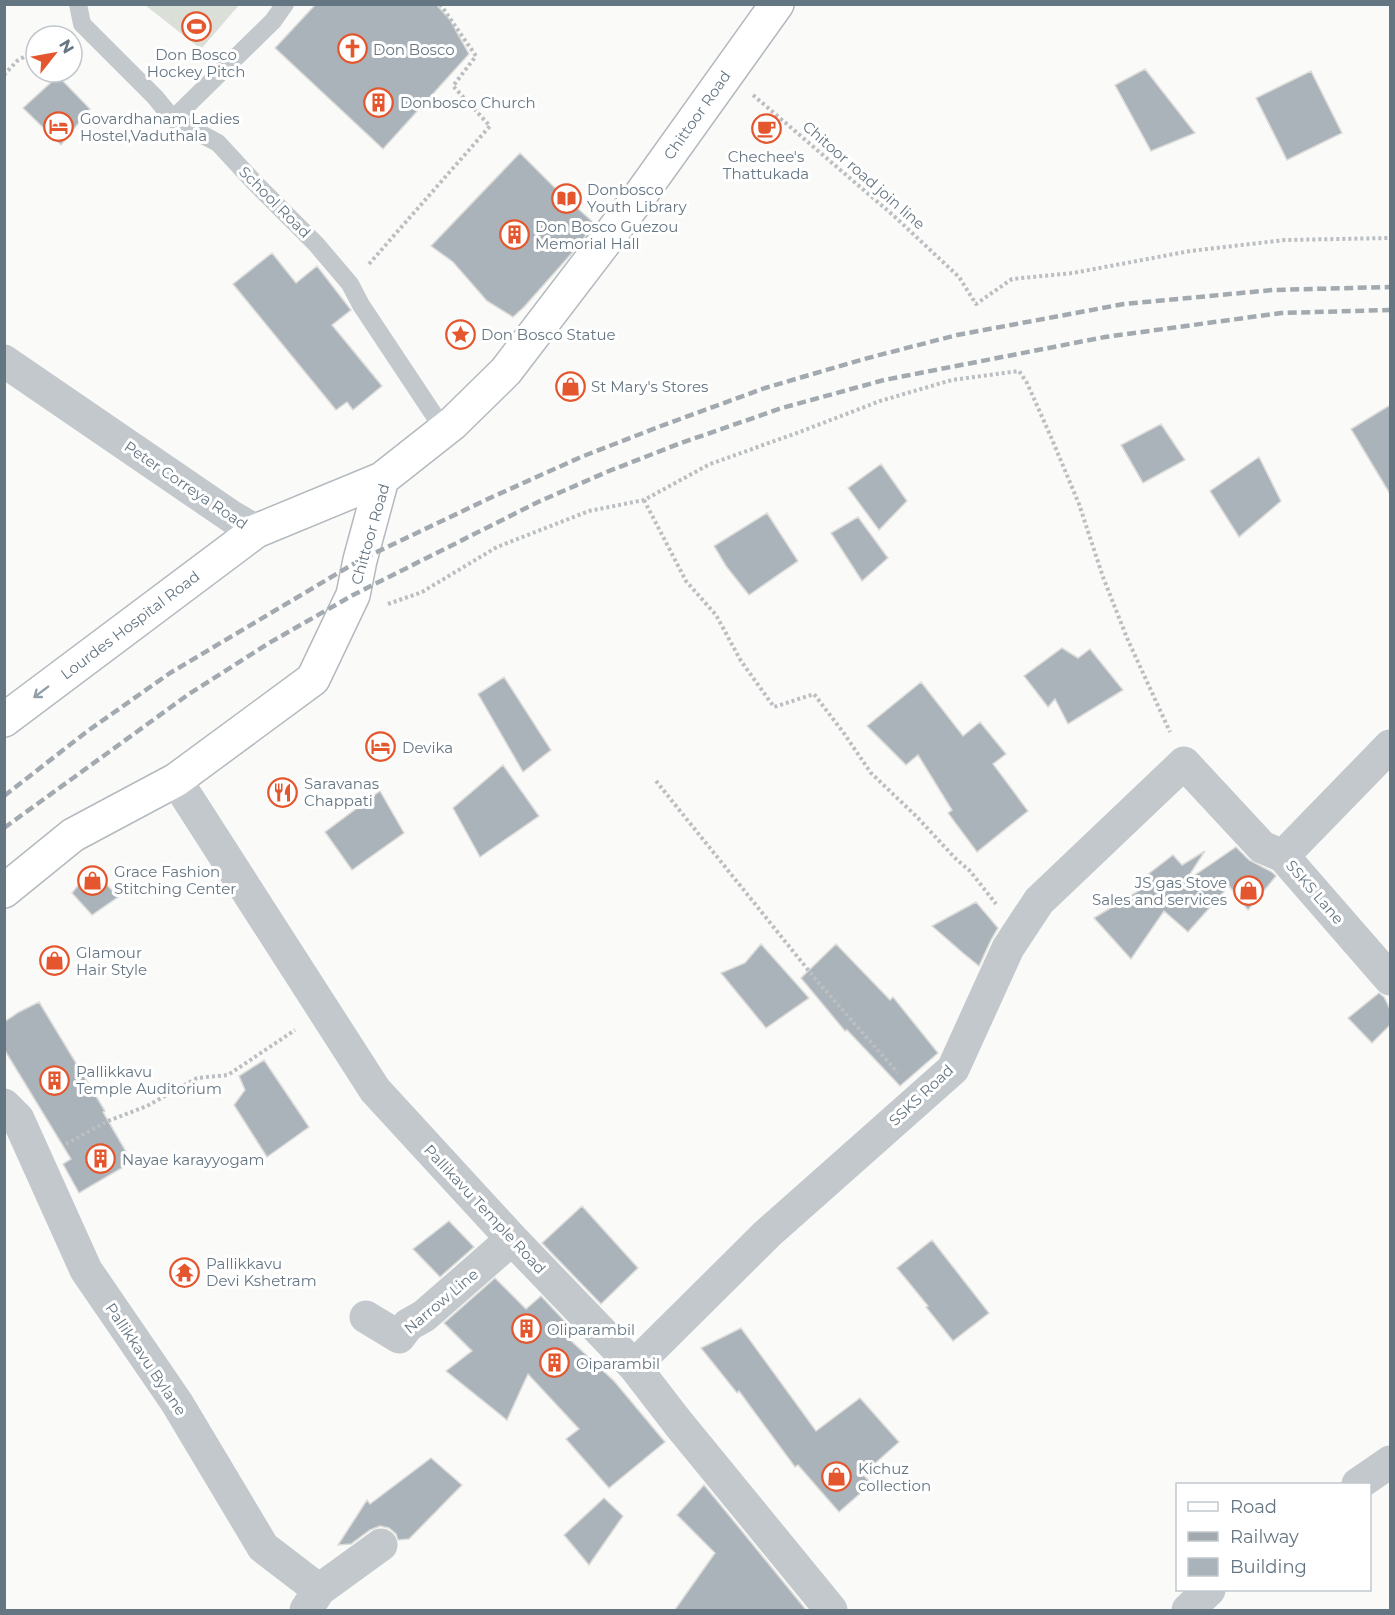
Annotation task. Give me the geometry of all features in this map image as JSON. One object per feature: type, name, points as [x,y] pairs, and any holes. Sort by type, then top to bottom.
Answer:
[{"type":"main road","name":"Chittoor Road","points":[[4,891],[74,835],[176,780],[313,679],[353,595],[382,479],[453,423],[506,371],[639,197],[777,4]]},
{"type":"main road","name":"Peter Correya Road","points":[[256,531],[382,479]]},
{"type":"main road","name":"Lourdes Hospital Road","points":[[4,720],[256,531]]},
{"type":"street","name":"Peter Correya Road","points":[[4,361],[232,517],[256,531]]},
{"type":"street","points":[[1283,856],[1390,746]]},
{"type":"street","name":"SSKS Lane","points":[[1184,763],[1262,847],[1283,856],[1390,979]]},
{"type":"street","name":"SSKS Road","points":[[634,1366],[766,1234],[953,1070],[1008,948],[1039,901],[1184,763]]},
{"type":"street","name":"Pallikavu Temple Road","points":[[176,780],[375,1090],[512,1239],[634,1366],[831,1611]]},
{"type":"street","name":"Pallikkavu Bylane","points":[[4,1105],[18,1119],[86,1270],[177,1403],[263,1548],[313,1600]]},
{"type":"street","name":"Narrow Line","points":[[366,1317],[399,1337],[408,1325],[424,1316],[512,1239]]},
{"type":"street","points":[[1361,1483],[1390,1462]]},
{"type":"street","points":[[313,1600],[381,1545]]},
{"type":"street","points":[[1188,1611],[1208,1591]]},
{"type":"lane","name":"School Road","points":[[78,4],[82,24],[155,97],[173,119],[218,143],[316,244],[350,284],[444,430]]},
{"type":"lane","points":[[173,119],[273,21],[285,4]]},
{"type":"path","points":[[350,284],[411,218],[490,126],[453,86],[476,56],[440,4]]},
{"type":"path","points":[[4,75],[24,57]]},
{"type":"path","name":"Chitoor road join line","points":[[729,71],[739,83],[894,216],[959,277],[976,304],[1012,279],[1073,273],[1190,250],[1285,240],[1390,238]]},
{"type":"path","points":[[341,620],[422,592],[497,547],[589,511],[644,500],[710,464],[798,434],[880,401],[952,380],[1019,371],[1027,383],[1079,504],[1103,577],[1127,638],[1184,763]]},
{"type":"path","points":[[644,500],[686,581],[716,615],[741,661],[774,707],[814,694],[871,773],[970,871],[997,905],[1024,925]]},
{"type":"path","points":[[656,781],[817,981],[920,1099]]},
{"type":"path","points":[[36,1160],[108,1121],[147,1106],[197,1078],[228,1075],[290,1035],[322,1006]]},
{"type":"shaded area","name":"Don Bosco Hockey Pitch","points":[[145,5],[239,5],[201,49]]},
{"type":"building","name":"Donbosco Church","points":[[316,4],[436,4],[450,20],[469,54],[383,149],[275,48]]},
{"type":"building","points":[[1145,69],[1195,133],[1151,151],[1115,85]]},
{"type":"building","points":[[1311,71],[1342,133],[1287,160],[1256,98]]},
{"type":"building","name":"Govardhanam Ladies Hostel,Vaduthala","points":[[49,84],[66,84],[90,109],[61,145],[23,108]]},
{"type":"building","name":"Don Bosco Guezou Memorial Hall","points":[[520,153],[595,224],[572,253],[513,317],[487,301],[453,262],[431,246]]},
{"type":"building","points":[[272,253],[296,283],[317,266],[351,310],[332,325],[382,386],[353,410],[347,402],[336,410],[233,284]]},
{"type":"building","points":[[1390,405],[1390,494],[1351,429]]},
{"type":"building","points":[[1161,424],[1185,460],[1143,483],[1121,445]]},
{"type":"building","points":[[1259,457],[1281,501],[1239,537],[1210,491]]},
{"type":"building","points":[[881,464],[907,501],[879,530],[848,488]]},
{"type":"building","points":[[767,513],[798,561],[749,595],[726,566],[714,546]]},
{"type":"building","points":[[858,517],[888,558],[862,581],[831,533]]},
{"type":"building","points":[[1062,648],[1078,658],[1090,649],[1123,690],[1068,724],[1055,699],[1048,707],[1024,676]]},
{"type":"building","points":[[504,677],[551,750],[523,772],[478,694]]},
{"type":"building","points":[[921,682],[963,736],[980,722],[1006,754],[993,764],[1028,811],[977,852],[948,813],[952,810],[918,755],[906,765],[867,726]]},
{"type":"building","points":[[503,765],[539,816],[480,857],[453,808]]},
{"type":"building","points":[[380,791],[404,833],[352,870],[325,832]]},
{"type":"building","points":[[1236,847],[1249,860],[1276,876],[1248,910],[1229,886],[1188,932],[1164,911],[1131,959],[1094,918],[1140,890],[1134,885],[1173,855],[1182,865],[1205,851],[1190,874],[1192,877]]},
{"type":"building","name":"Grace Fashion Stitching Center","points":[[92,868],[118,897],[92,915],[72,893]]},
{"type":"building","points":[[976,902],[998,928],[979,966],[932,926]]},
{"type":"building","points":[[761,944],[809,998],[766,1028],[721,973],[745,963]]},
{"type":"building","points":[[836,944],[890,1000],[893,997],[938,1053],[900,1086],[847,1030],[845,1031],[801,978]]},
{"type":"building","points":[[1379,993],[1384,997],[1390,1009],[1390,1025],[1372,1043],[1348,1018]]},
{"type":"building","name":"Pallikkavu Temple Auditorium","points":[[39,1002],[105,1111],[103,1112],[132,1162],[79,1193],[63,1164],[71,1159],[4,1049],[4,1022]]},
{"type":"building","points":[[264,1060],[309,1127],[267,1157],[234,1105],[245,1090],[239,1076]]},
{"type":"building","points":[[582,1206],[638,1268],[601,1304],[542,1243]]},
{"type":"building","points":[[449,1221],[474,1247],[440,1277],[413,1249]]},
{"type":"building","points":[[932,1240],[989,1313],[953,1341],[897,1268]]},
{"type":"building","points":[[495,1278],[526,1309],[541,1296],[573,1330],[567,1337],[614,1381],[665,1442],[609,1488],[566,1439],[579,1429],[528,1374],[507,1420],[446,1371],[472,1351],[444,1323]]},
{"type":"building","points":[[741,1328],[816,1431],[860,1398],[899,1442],[863,1474],[871,1484],[839,1512],[798,1465],[795,1467],[739,1391],[737,1393],[701,1348]]},
{"type":"building","points":[[431,1458],[462,1485],[409,1539],[398,1540],[396,1534],[389,1528],[380,1526],[370,1530],[351,1544],[338,1545],[367,1500],[370,1504]]},
{"type":"building","points":[[704,1485],[807,1611],[674,1611],[715,1553],[677,1515]]},
{"type":"building","points":[[604,1498],[623,1516],[589,1565],[564,1535]]},
{"type":"railway","points":[[4,796],[89,730],[170,673],[360,560],[581,457],[661,426],[765,388],[957,335],[1124,304],[1273,290],[1390,287]]},
{"type":"railway","points":[[4,828],[189,694],[269,643],[353,595],[538,502],[681,443],[782,408],[884,380],[1105,337],[1281,313],[1390,310]]},
{"type":"place","name":"Don Bosco Hockey Pitch","points":[[196,27]]},
{"type":"place","name":"Don Bosco","points":[[352,49]]},
{"type":"place","name":"Donbosco Church","points":[[379,102]]},
{"type":"place","name":"Govardhanam Ladies Hostel,Vaduthala","points":[[59,127]]},
{"type":"place","name":"Chechee's Thattukada","points":[[766,129]]},
{"type":"place","name":"Donbosco Youth Library","points":[[566,198]]},
{"type":"place","name":"Don Bosco Guezou Memorial Hall","points":[[514,235]]},
{"type":"place","name":"Don Bosco Statue","points":[[460,334]]},
{"type":"place","name":"St Mary's Stores","points":[[570,386]]},
{"type":"place","name":"Devika","points":[[381,747]]},
{"type":"place","name":"Saravanas Chappati","points":[[283,792]]},
{"type":"place","name":"Grace Fashion Stitching Center","points":[[93,880]]},
{"type":"place","name":"JS gas Stove Sales and services","points":[[1248,891]]},
{"type":"place","name":"Glamour Hair Style","points":[[55,961]]},
{"type":"place","name":"Pallikkavu Temple Auditorium","points":[[55,1080]]},
{"type":"place","name":"Nayae karayyogam","points":[[101,1159]]},
{"type":"place","name":"Pallikkavu Devi Kshetram","points":[[185,1272]]},
{"type":"place","name":"Oliparambil","points":[[526,1329]]},
{"type":"place","name":"Oiparambil","points":[[555,1363]]},
{"type":"place","name":"Kichuz collection","points":[[837,1477]]}]
